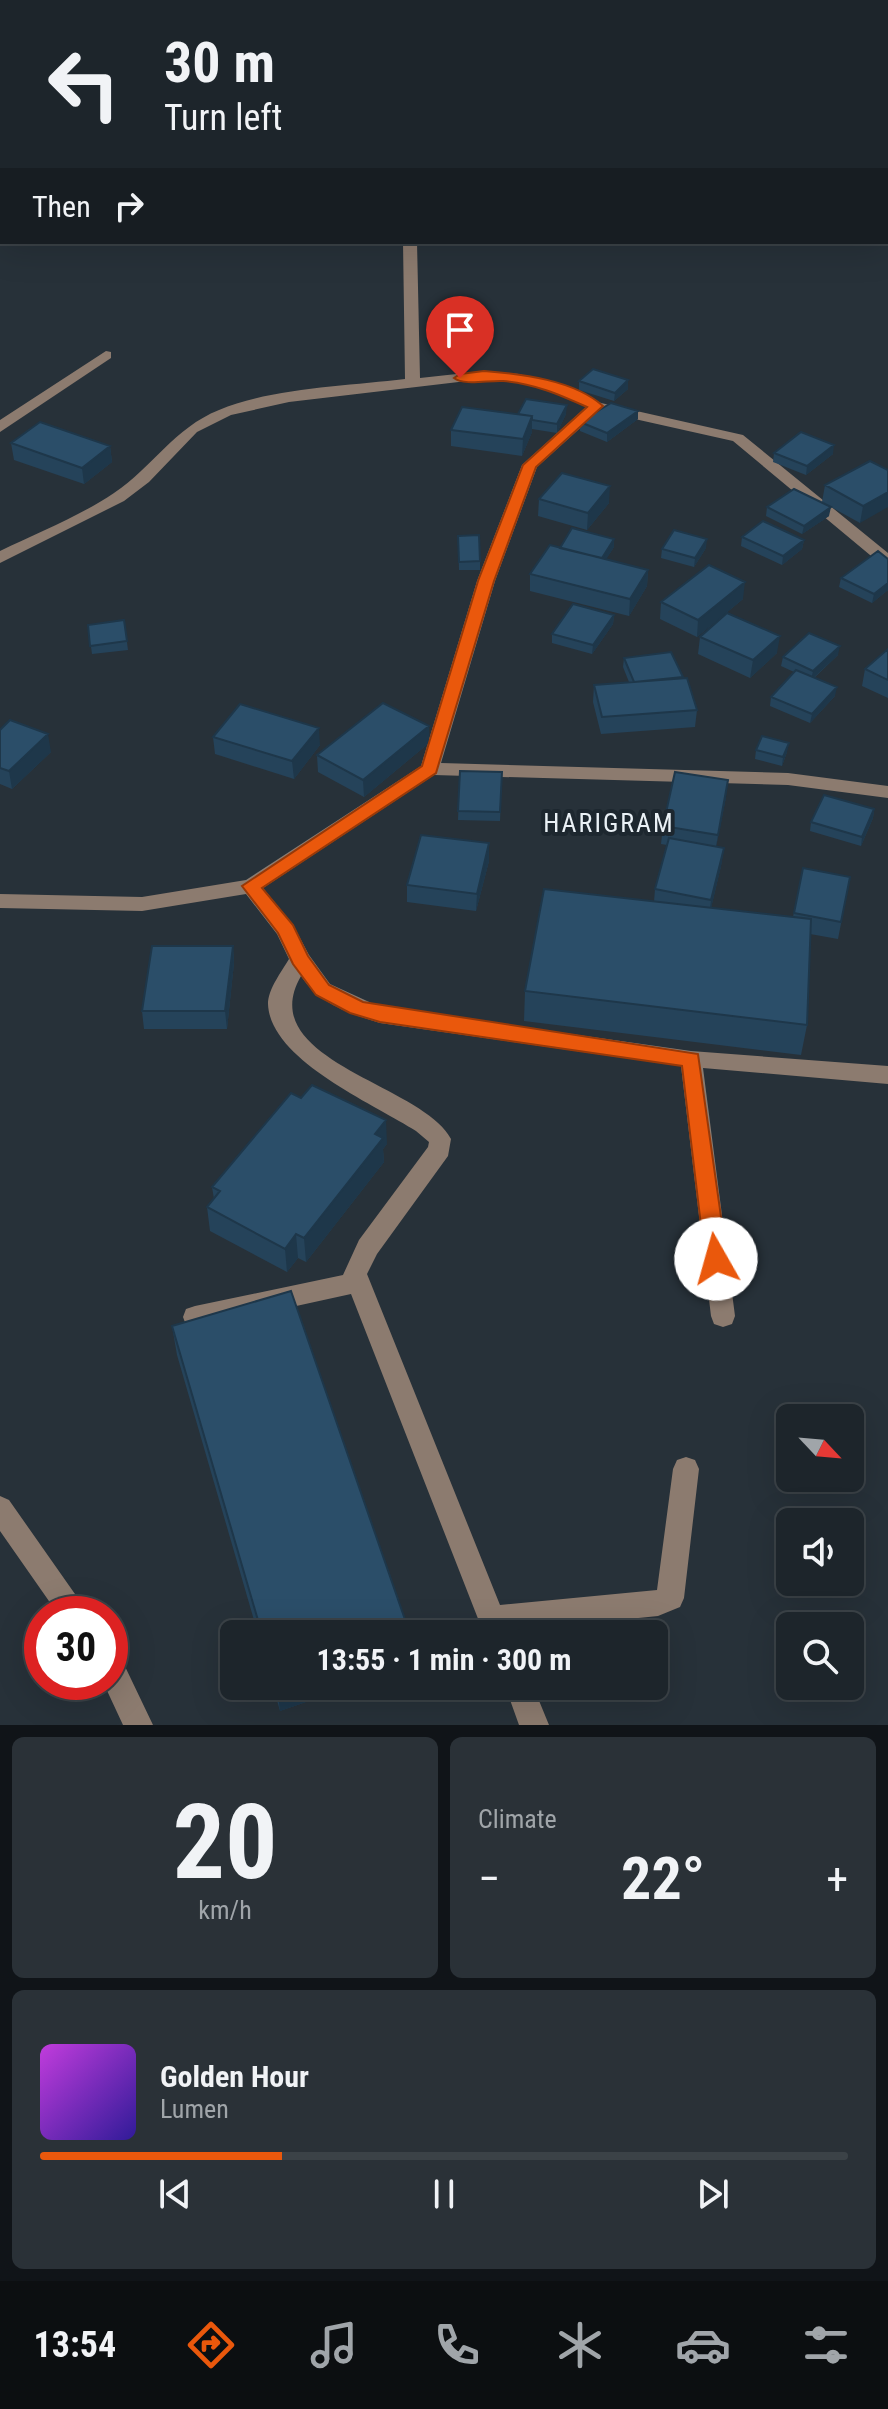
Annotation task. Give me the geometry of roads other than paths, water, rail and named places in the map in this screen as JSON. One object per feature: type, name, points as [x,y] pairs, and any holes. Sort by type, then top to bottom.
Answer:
[{"type":"street","points":[[410,244],[413,383]]},
{"type":"street","points":[[0,427],[106,355]]},
{"type":"street","points":[[0,558],[118,498],[143,479],[192,429],[226,412],[289,397],[502,376],[561,390],[596,406],[738,438],[888,561]]},
{"type":"street","points":[[430,769],[486,581],[530,465],[596,406]]},
{"type":"street","points":[[0,901],[142,904],[251,886],[430,769],[788,779],[888,792]]},
{"type":"street","points":[[251,886],[286,930],[300,959],[322,990],[357,1008],[380,1015],[691,1059],[888,1075]]},
{"type":"street","points":[[300,959],[279,1001],[281,1015],[296,1042],[329,1067],[420,1122],[440,1139],[440,1149],[359,1261],[355,1274],[492,1620]]},
{"type":"street","points":[[691,1059],[723,1316]]},
{"type":"street","points":[[195,1317],[356,1283]]},
{"type":"street","points":[[537,1620],[658,1603],[670,1598],[686,1469]]},
{"type":"street","points":[[0,1509],[62,1596]]},
{"type":"street","points":[[126,1700],[138,1725]]},
{"type":"street","points":[[524,1700],[534,1725]]},
{"type":"district","name":"HARIGRAM","points":[[609,823]]}]
